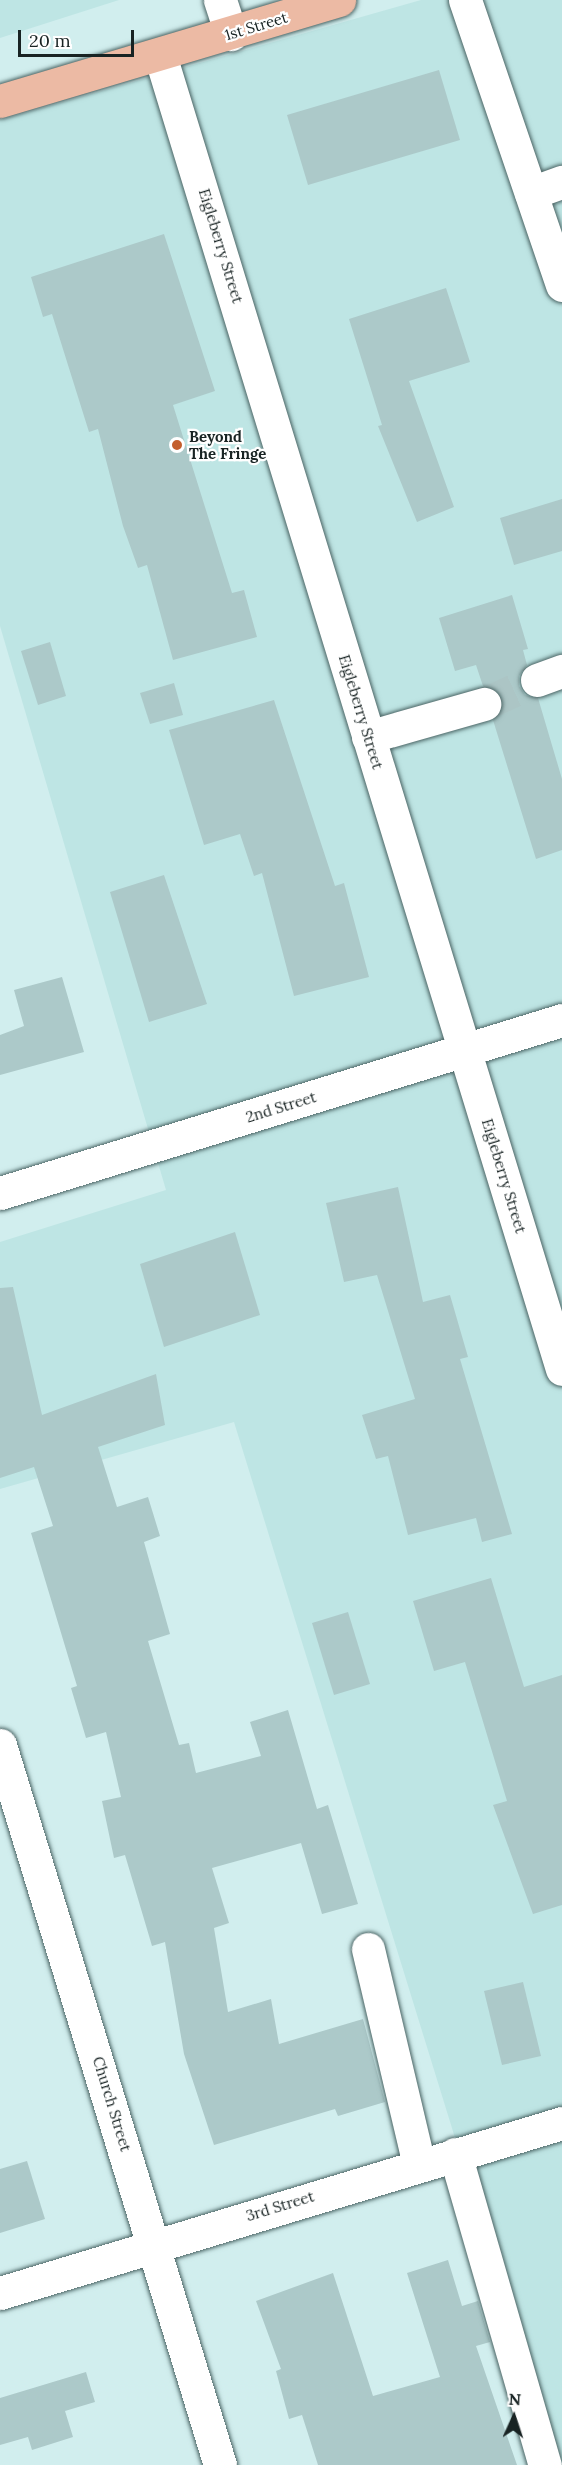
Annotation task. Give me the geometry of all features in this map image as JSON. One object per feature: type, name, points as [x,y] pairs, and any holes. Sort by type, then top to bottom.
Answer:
[{"type":"main road","name":"1st Street","points":[[0,101],[339,0]]},
{"type":"street","points":[[220,0],[231,34]]},
{"type":"street","points":[[465,0],[562,285]]},
{"type":"street","name":"Eigleberry Street","points":[[160,55],[562,1369]]},
{"type":"street","points":[[531,193],[562,183]]},
{"type":"street","points":[[368,736],[484,704]]},
{"type":"street","name":"2nd Street","points":[[0,1193],[562,1020]]},
{"type":"street","name":"Church Street","points":[[0,1745],[155,2244],[220,2465]]},
{"type":"street","points":[[368,1949],[419,2165]]},
{"type":"street","name":"3rd Street","points":[[0,2293],[155,2244],[562,2123]]},
{"type":"street","points":[[456,2154],[545,2465]]},
{"type":"shaded area","points":[[0,0],[119,0],[0,38]]},
{"type":"shaded area","points":[[421,0],[562,0],[562,2465],[556,2465],[234,1422],[0,1489],[0,1242],[166,1190],[0,626],[0,120]]},
{"type":"building","points":[[439,70],[460,140],[308,185],[287,115]]},
{"type":"building","points":[[164,234],[215,391],[173,405],[232,593],[244,590],[257,637],[173,660],[147,565],[138,568],[123,526],[98,429],[89,432],[52,314],[43,317],[31,277]]},
{"type":"building","points":[[446,288],[470,362],[409,381],[454,507],[417,522],[378,426],[382,425],[349,319]]},
{"type":"building","points":[[562,499],[562,551],[514,565],[500,518]]},
{"type":"building","points":[[512,595],[528,649],[523,650],[527,665],[519,676],[519,686],[525,695],[538,698],[562,779],[562,850],[536,859],[493,720],[502,709],[502,698],[497,690],[483,686],[476,665],[455,671],[439,618]]},
{"type":"building","points":[[50,642],[66,696],[38,705],[21,651]]},
{"type":"building","points":[[174,683],[183,715],[150,724],[140,693]]},
{"type":"building","points":[[274,700],[335,886],[344,883],[369,977],[294,996],[262,873],[254,876],[240,834],[204,845],[169,730]]},
{"type":"building","points":[[164,875],[207,1004],[149,1022],[110,892]]},
{"type":"building","points":[[62,977],[84,1052],[0,1075],[0,1035],[24,1026],[14,990]]},
{"type":"building","points":[[398,1187],[423,1302],[450,1295],[468,1357],[460,1359],[512,1534],[482,1542],[476,1518],[408,1535],[388,1456],[376,1459],[362,1415],[415,1399],[377,1275],[344,1282],[326,1203]]},
{"type":"building","points":[[235,1232],[260,1315],[164,1347],[140,1264]]},
{"type":"building","points":[[13,1287],[42,1415],[156,1374],[165,1425],[98,1447],[117,1507],[148,1497],[160,1536],[144,1542],[170,1634],[148,1641],[179,1745],[189,1743],[196,1773],[261,1756],[250,1722],[288,1710],[317,1809],[328,1805],[358,1904],[322,1914],[301,1843],[212,1868],[229,1923],[214,1928],[228,2012],[271,1999],[279,2044],[363,2019],[385,2102],[338,2116],[335,2109],[214,2145],[184,2054],[165,1942],[152,1946],[125,1855],[114,1858],[102,1801],[121,1797],[106,1732],[86,1738],[71,1688],[77,1686],[31,1533],[53,1526],[34,1467],[0,1478],[0,1288]]},
{"type":"building","points":[[491,1578],[524,1687],[562,1675],[562,1905],[533,1914],[493,1805],[507,1801],[465,1662],[434,1671],[413,1601]]},
{"type":"building","points":[[348,1612],[370,1684],[334,1695],[312,1623]]},
{"type":"building","points":[[523,1982],[541,2056],[502,2065],[484,1991]]},
{"type":"building","points":[[27,2161],[45,2219],[0,2233],[0,2169]]},
{"type":"building","points":[[448,2260],[462,2306],[478,2301],[490,2342],[476,2346],[517,2465],[318,2465],[302,2415],[289,2419],[276,2371],[281,2369],[256,2301],[333,2273],[373,2396],[440,2377],[407,2273]]},
{"type":"building","points":[[86,2372],[95,2402],[65,2411],[73,2437],[32,2450],[28,2437],[0,2445],[0,2398]]},
{"type":"tunnel","points":[[484,704],[537,680]]},
{"type":"place","name":"Beyond The Fringe","points":[[177,445]]}]
